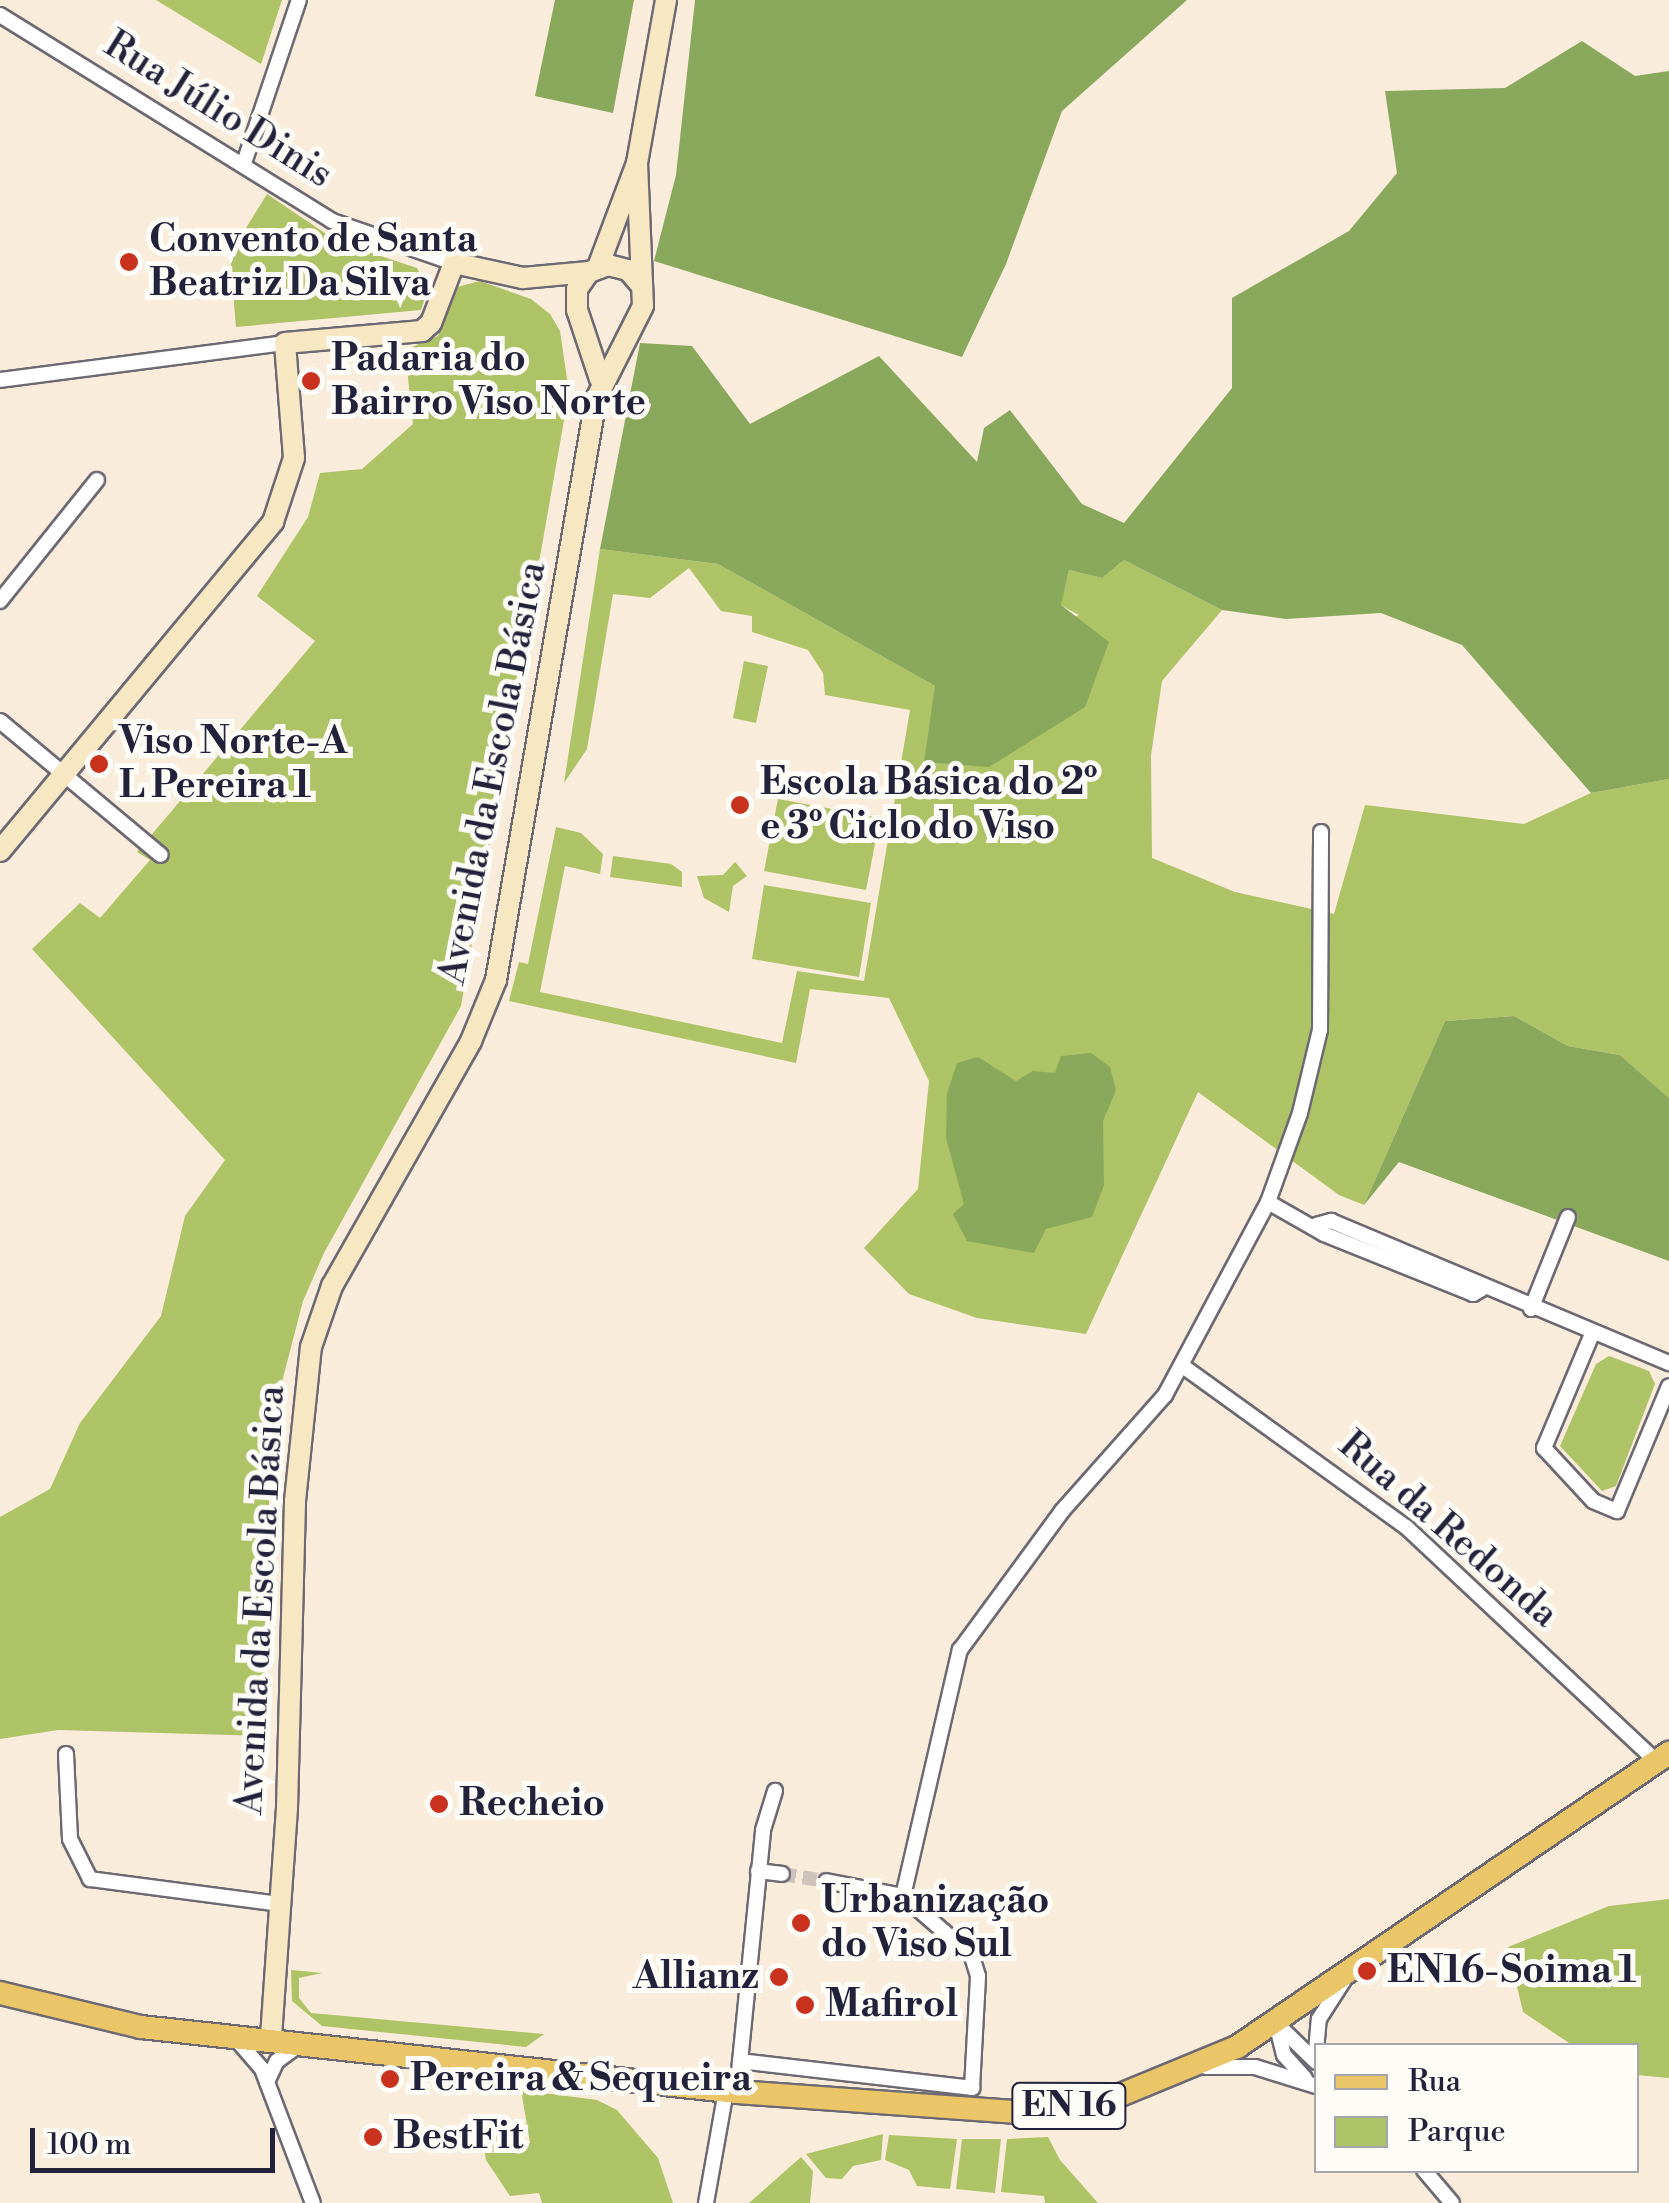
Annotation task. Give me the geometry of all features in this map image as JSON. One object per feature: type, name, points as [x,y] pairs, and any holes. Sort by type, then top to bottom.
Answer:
[{"type":"main road","name":"EN 16","points":[[0,1992],[92,2018],[732,2091],[1014,2112],[1118,2096],[1195,2068],[1276,2023],[1662,1756]]},
{"type":"street","name":"Avenida da Escola Básica","points":[[600,380],[579,315],[577,289],[594,270],[637,163],[666,0]]},
{"type":"street","points":[[244,163],[298,1]]},
{"type":"street","name":"Rua Júlio Dinis","points":[[0,15],[332,221],[454,262],[523,278],[594,270]]},
{"type":"street","name":"Avenida da Escola Básica","points":[[266,2037],[273,2006],[281,1904],[296,1486],[311,1347],[332,1286],[471,1040],[496,980],[600,380],[643,306],[637,163]]},
{"type":"street","points":[[0,380],[285,343],[422,330],[431,323],[454,262]]},
{"type":"street","points":[[594,270],[628,270],[641,286]]},
{"type":"street","name":"Rua Júlio Dinis","points":[[523,278],[579,315]]},
{"type":"street","points":[[579,315],[600,332],[632,325]]},
{"type":"street","points":[[0,851],[273,522],[294,458],[285,343]]},
{"type":"street","points":[[0,601],[97,480]]},
{"type":"street","points":[[0,721],[161,855]]},
{"type":"street","points":[[903,1896],[934,1782],[954,1665],[967,1637],[1184,1367],[1268,1202],[1300,1114],[1320,1030],[1321,832]]},
{"type":"street","points":[[1268,1202],[1316,1224],[1332,1222],[1474,1280],[1482,1289],[1669,1363]]},
{"type":"street","points":[[1532,1309],[1568,1218]]},
{"type":"street","points":[[1592,1334],[1544,1448],[1593,1501],[1617,1511],[1669,1386]]},
{"type":"street","name":"Rua da Redonda","points":[[1184,1367],[1406,1528],[1662,1756]]},
{"type":"street","points":[[66,1754],[70,1839],[90,1879],[281,1904]]},
{"type":"street","points":[[706,2203],[740,2061],[758,1871],[776,1791]]},
{"type":"street","points":[[758,1871],[782,1874]]},
{"type":"street","points":[[740,2061],[972,2088],[978,1976],[972,1956],[903,1896],[826,1881]]},
{"type":"street","points":[[1317,2043],[1319,2019],[1351,1970]]},
{"type":"street","points":[[1276,2023],[1314,2060]]},
{"type":"street","points":[[1276,2023],[1284,2055],[1312,2083]]},
{"type":"street","points":[[228,2034],[264,2076],[313,2203]]},
{"type":"street","points":[[264,2076],[266,2037]]},
{"type":"street","points":[[264,2076],[283,2055],[316,2042]]},
{"type":"street","points":[[1195,2068],[1256,2067],[1312,2083]]},
{"type":"street","points":[[1427,2173],[1452,2203]]},
{"type":"green space","points":[[156,0],[282,0],[261,64]]},
{"type":"green space","points":[[555,0],[634,0],[613,113],[535,96]]},
{"type":"green space","points":[[695,0],[1187,0],[1062,111],[1006,264],[962,357],[654,261],[676,175]]},
{"type":"green space","points":[[1582,41],[1635,76],[1669,71],[1669,779],[1591,793],[1462,645],[1381,613],[1286,619],[1222,610],[1124,560],[1102,578],[1069,570],[1061,605],[1109,642],[1085,707],[989,767],[924,762],[935,686],[718,564],[600,549],[640,343],[692,346],[750,424],[879,356],[977,462],[984,428],[1010,410],[1082,504],[1124,523],[1232,388],[1232,298],[1349,231],[1397,173],[1385,91],[1505,88]]},
{"type":"green space","points":[[267,194],[338,242],[417,268],[428,289],[421,310],[236,327],[230,254]]},
{"type":"green space","points":[[480,281],[531,299],[550,314],[560,331],[569,392],[461,1006],[324,1253],[303,1301],[271,1424],[263,1736],[58,1730],[0,1739],[0,1517],[50,1489],[80,1423],[161,1316],[185,1216],[225,1160],[32,949],[80,903],[100,918],[150,860],[137,852],[315,641],[257,596],[308,517],[320,473],[362,469],[413,424],[405,350],[438,336],[457,287]]},
{"type":"green space","points":[[600,549],[718,564],[935,686],[1079,615],[1060,605],[1069,570],[1102,578],[1124,560],[1222,610],[1162,681],[1151,755],[1152,858],[1235,892],[1334,914],[1365,805],[1524,824],[1591,793],[1669,779],[1669,1098],[1620,1055],[1568,1046],[1514,1016],[1445,1021],[1364,1205],[1339,1195],[1198,1092],[1086,1334],[977,1318],[909,1294],[864,1248],[918,1189],[929,1081],[889,998],[810,989],[796,1063],[509,1001],[519,962],[528,964],[556,827],[581,833],[603,854],[600,874],[565,866],[540,992],[782,1043],[797,971],[864,981],[910,710],[825,695],[823,673],[808,650],[752,632],[752,616],[721,611],[689,568],[650,598],[613,594],[587,749],[564,783]]},
{"type":"green space","points":[[744,661],[768,666],[756,723],[733,718]]},
{"type":"green space","points":[[778,799],[880,818],[866,890],[764,871]]},
{"type":"green space","points":[[613,856],[671,864],[682,872],[682,887],[610,877]]},
{"type":"green space","points":[[735,862],[747,876],[733,886],[729,912],[704,898],[697,876],[723,875]]},
{"type":"green space","points":[[764,885],[871,903],[859,977],[752,959]]},
{"type":"green space","points":[[1514,1016],[1568,1046],[1620,1055],[1669,1098],[1669,1261],[1399,1162],[1364,1205],[1445,1021]]},
{"type":"green space","points":[[1091,1053],[1110,1067],[1116,1090],[1103,1121],[1104,1185],[1092,1217],[1046,1229],[1034,1253],[967,1241],[953,1214],[964,1204],[946,1138],[947,1094],[957,1063],[978,1057],[1016,1081],[1033,1071],[1055,1073],[1061,1056]]},
{"type":"green space","points":[[1609,1356],[1649,1371],[1655,1384],[1616,1486],[1602,1491],[1560,1446],[1596,1364]]},
{"type":"green space","points":[[1669,1899],[1669,2078],[1639,2075],[1639,2043],[1569,2043],[1523,2012],[1508,1947],[1609,1906]]},
{"type":"green space","points":[[291,1970],[322,1973],[299,1978],[299,1998],[311,2013],[544,2034],[526,2047],[322,2026],[292,2001]]},
{"type":"green space","points":[[521,2090],[597,2100],[617,2110],[658,2158],[673,2203],[542,2203],[539,2193],[510,2196],[486,2160],[482,2134],[483,2127],[515,2127],[522,2147],[530,2143]]},
{"type":"green space","points":[[883,2134],[881,2160],[853,2166],[842,2179],[826,2178],[806,2154]]},
{"type":"green space","points":[[889,2135],[957,2139],[950,2189],[917,2186],[909,2170],[885,2160]]},
{"type":"green space","points":[[1048,2137],[1060,2160],[1098,2203],[1045,2203],[1044,2196],[1001,2192],[1007,2139]]},
{"type":"green space","points":[[962,2139],[1001,2139],[995,2193],[956,2189]]},
{"type":"green space","points":[[801,2157],[813,2171],[810,2203],[749,2203]]},
{"type":"tunnel","points":[[782,1874],[826,1881]]},
{"type":"place","name":"Convento de Santa Beatriz Da Silva","points":[[129,262]]},
{"type":"place","name":"Padaria do Bairro Viso Norte","points":[[311,381]]},
{"type":"place","name":"Viso Norte-A L Pereira 1","points":[[99,764]]},
{"type":"place","name":"Escola Básica do 2º e 3º Ciclo do Viso","points":[[740,805]]},
{"type":"place","name":"Recheio","points":[[439,1804]]},
{"type":"place","name":"Urbanização do Viso Sul","points":[[801,1923]]},
{"type":"place","name":"EN16-Soima 1","points":[[1367,1971]]},
{"type":"place","name":"Allianz","points":[[779,1977]]},
{"type":"place","name":"Mafirol","points":[[805,2005]]},
{"type":"place","name":"Pereira & Sequeira","points":[[390,2079]]},
{"type":"place","name":"BestFit","points":[[373,2137]]}]
